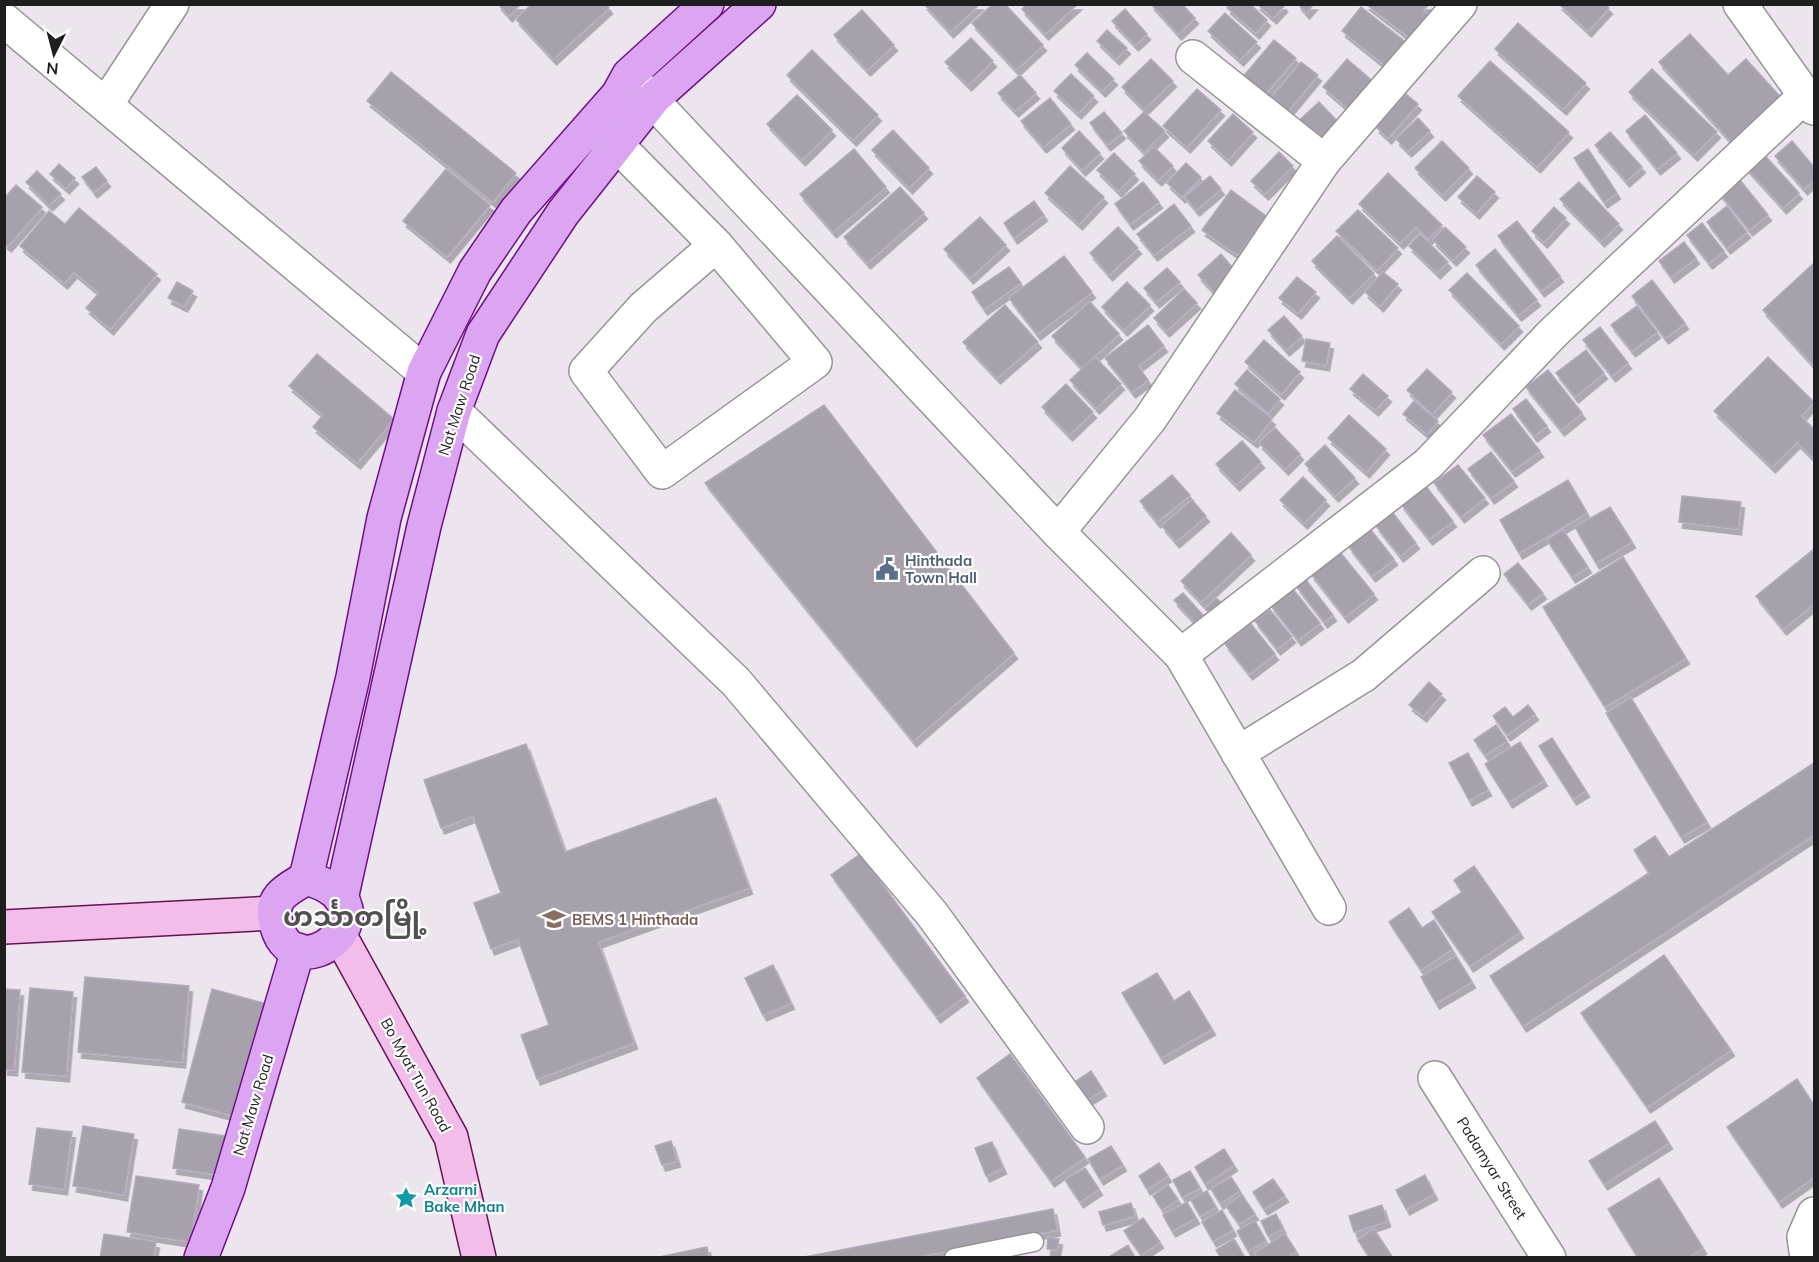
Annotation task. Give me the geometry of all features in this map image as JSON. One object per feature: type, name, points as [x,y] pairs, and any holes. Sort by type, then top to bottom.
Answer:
[{"type":"main road","points":[[306,878],[333,889],[341,899],[345,911],[345,924],[340,936],[322,950],[298,950],[284,941],[277,931],[274,913],[280,895],[306,878],[353,677],[384,518],[424,372],[475,271],[516,211],[618,95],[629,75],[707,4]]},
{"type":"main road","name":"Nat Maw Road","points":[[341,899],[424,526],[453,411],[483,334],[563,213],[654,98],[759,4]]},
{"type":"main road","name":"Nat Maw Road","points":[[201,1257],[228,1188],[298,950]]},
{"type":"street","points":[[107,103],[172,4]]},
{"type":"street","points":[[1058,532],[1150,419],[1324,160],[1460,4]]},
{"type":"street","points":[[1181,655],[1428,464],[1552,333],[1811,101],[1740,4]]},
{"type":"street","points":[[4,20],[107,103],[424,372]]},
{"type":"street","points":[[1193,57],[1324,160]]},
{"type":"street","points":[[629,75],[654,98],[1058,532],[1181,655],[1329,908]]},
{"type":"street","points":[[589,128],[618,146],[716,244],[815,362],[662,472],[586,370],[643,308],[716,244]]},
{"type":"street","points":[[453,411],[736,681],[932,914],[1087,1127]]},
{"type":"street","points":[[1238,753],[1364,675],[1483,573]]},
{"type":"street","points":[[4,927],[274,913]]},
{"type":"street","name":"Bo Myat Tun Road","points":[[340,936],[451,1137],[479,1257]]},
{"type":"street","name":"Padamyar Street","points":[[1435,1078],[1549,1257]]},
{"type":"street","points":[[1807,1257],[1804,1237],[1815,1215]]},
{"type":"lane","points":[[954,1257],[1034,1242]]},
{"type":"building","points":[[498,4],[521,4],[509,16]]},
{"type":"building","points":[[532,4],[606,4],[609,8],[553,59],[516,19]]},
{"type":"building","points":[[924,4],[980,4],[950,32]]},
{"type":"building","points":[[993,4],[1005,4],[1043,45],[1016,70],[972,23]]},
{"type":"building","points":[[1027,4],[1078,4],[1045,34],[1022,9]]},
{"type":"building","points":[[1151,4],[1182,4],[1195,18],[1178,34]]},
{"type":"building","points":[[1230,4],[1250,4],[1267,20],[1256,33],[1227,8]]},
{"type":"building","points":[[1257,4],[1283,4],[1284,6],[1273,18]]},
{"type":"building","points":[[1298,4],[1314,4],[1306,13]]},
{"type":"building","points":[[1366,4],[1429,4],[1423,11],[1434,20],[1416,43]]},
{"type":"building","points":[[1559,4],[1605,4],[1609,8],[1588,31]]},
{"type":"building","points":[[1361,7],[1412,47],[1393,72],[1342,31]]},
{"type":"building","points":[[1125,9],[1147,34],[1135,45],[1112,21]]},
{"type":"building","points":[[862,10],[894,45],[867,70],[834,35]]},
{"type":"building","points":[[1225,13],[1257,42],[1240,60],[1208,31]]},
{"type":"building","points":[[1518,23],[1586,83],[1563,109],[1495,49]]},
{"type":"building","points":[[1107,30],[1127,48],[1116,59],[1097,41]]},
{"type":"building","points":[[1690,34],[1728,75],[1746,59],[1785,102],[1735,146],[1659,62]]},
{"type":"building","points":[[971,38],[993,61],[968,85],[945,62]]},
{"type":"building","points":[[1274,40],[1296,58],[1258,103],[1236,85]]},
{"type":"building","points":[[812,50],[878,115],[853,140],[787,75]]},
{"type":"building","points":[[1087,53],[1114,79],[1102,91],[1075,65]]},
{"type":"building","points":[[1151,59],[1173,81],[1144,109],[1122,87]]},
{"type":"building","points":[[1347,59],[1375,83],[1351,111],[1323,87]]},
{"type":"building","points":[[1490,61],[1569,132],[1537,167],[1458,96]]},
{"type":"building","points":[[1301,62],[1318,75],[1280,121],[1263,108]]},
{"type":"building","points":[[1652,69],[1717,132],[1694,155],[1629,92]]},
{"type":"building","points":[[391,72],[516,173],[493,202],[367,101]]},
{"type":"building","points":[[1071,74],[1094,96],[1078,113],[1054,91]]},
{"type":"building","points":[[1020,75],[1036,93],[1015,111],[998,93]]},
{"type":"building","points":[[1197,89],[1221,110],[1187,147],[1163,126]]},
{"type":"building","points":[[1406,94],[1418,104],[1388,138],[1376,127]]},
{"type":"building","points":[[797,95],[832,130],[802,160],[767,124]]},
{"type":"building","points":[[1050,98],[1071,124],[1043,147],[1021,121]]},
{"type":"building","points":[[1319,102],[1345,129],[1319,153],[1294,125]]},
{"type":"building","points":[[1104,112],[1122,133],[1107,145],[1090,123]]},
{"type":"building","points":[[1144,112],[1165,131],[1144,152],[1124,131]]},
{"type":"building","points":[[1233,114],[1253,132],[1228,160],[1208,141]]},
{"type":"building","points":[[1645,115],[1677,153],[1657,169],[1626,131]]},
{"type":"building","points":[[1418,118],[1430,131],[1408,151],[1396,139]]},
{"type":"building","points":[[893,130],[929,168],[909,188],[872,150]]},
{"type":"building","points":[[1079,131],[1100,153],[1082,170],[1062,148]]},
{"type":"building","points":[[1610,132],[1642,167],[1626,181],[1595,145]]},
{"type":"building","points":[[1442,141],[1469,168],[1442,195],[1415,168]]},
{"type":"building","points":[[1792,141],[1814,167],[1814,180],[1804,189],[1775,156]]},
{"type":"building","points":[[1154,147],[1173,166],[1158,180],[1139,161]]},
{"type":"building","points":[[854,149],[886,187],[833,232],[800,194]]},
{"type":"building","points":[[1588,149],[1617,193],[1604,202],[1574,158]]},
{"type":"building","points":[[1759,149],[1799,193],[1783,208],[1743,164]]},
{"type":"building","points":[[1279,152],[1293,166],[1265,194],[1251,181]]},
{"type":"building","points":[[1114,153],[1135,174],[1118,191],[1097,170]]},
{"type":"building","points":[[1186,163],[1201,177],[1182,197],[1167,183]]},
{"type":"building","points":[[59,164],[75,178],[66,188],[50,174]]},
{"type":"building","points":[[1070,166],[1104,197],[1079,224],[1045,193]]},
{"type":"building","points":[[96,167],[107,181],[94,192],[82,177]]},
{"type":"building","points":[[446,169],[490,205],[447,257],[403,221]]},
{"type":"building","points":[[37,171],[61,194],[49,205],[26,182]]},
{"type":"building","points":[[1388,173],[1442,225],[1428,239],[1416,227],[1400,243],[1359,204]]},
{"type":"building","points":[[1736,175],[1768,215],[1749,230],[1717,190]]},
{"type":"building","points":[[1210,176],[1221,189],[1196,210],[1185,197]]},
{"type":"building","points":[[1477,176],[1495,192],[1476,213],[1458,197]]},
{"type":"building","points":[[1143,182],[1159,202],[1130,224],[1115,204]]},
{"type":"building","points":[[1579,182],[1619,224],[1601,241],[1560,199]]},
{"type":"building","points":[[16,185],[42,207],[8,246],[4,243],[4,198]]},
{"type":"building","points":[[900,187],[924,213],[867,263],[844,237]]},
{"type":"building","points":[[1231,190],[1266,216],[1238,255],[1202,230]]},
{"type":"building","points":[[1034,201],[1044,215],[1014,238],[1004,223]]},
{"type":"building","points":[[1174,204],[1191,226],[1154,255],[1137,234]]},
{"type":"building","points":[[1727,206],[1747,232],[1727,248],[1707,222]]},
{"type":"building","points":[[1554,207],[1566,218],[1544,242],[1532,231]]},
{"type":"building","points":[[79,208],[157,274],[110,329],[86,308],[99,293],[74,272],[64,283],[20,246],[49,211],[65,224]]},
{"type":"building","points":[[1358,210],[1398,248],[1377,270],[1336,231]]},
{"type":"building","points":[[980,217],[1006,245],[970,278],[944,249]]},
{"type":"building","points":[[1517,221],[1560,276],[1541,291],[1498,236]]},
{"type":"building","points":[[1702,223],[1724,251],[1709,263],[1687,235]]},
{"type":"building","points":[[1118,227],[1138,248],[1109,275],[1090,253]]},
{"type":"building","points":[[1445,227],[1466,247],[1453,260],[1433,240]]},
{"type":"building","points":[[1420,234],[1448,262],[1437,273],[1409,246]]},
{"type":"building","points":[[1337,236],[1374,273],[1349,298],[1312,261]]},
{"type":"building","points":[[1684,242],[1696,258],[1671,277],[1659,261]]},
{"type":"building","points":[[1495,249],[1537,300],[1518,315],[1476,265]]},
{"type":"building","points":[[1221,254],[1238,274],[1216,294],[1198,275]]},
{"type":"building","points":[[1064,256],[1092,292],[1037,334],[1009,298]]},
{"type":"building","points":[[1814,263],[1814,366],[1763,310]]},
{"type":"building","points":[[1009,267],[1021,283],[984,309],[972,292]]},
{"type":"building","points":[[1167,268],[1180,282],[1156,302],[1144,288]]},
{"type":"building","points":[[1383,272],[1398,284],[1380,306],[1365,292]]},
{"type":"building","points":[[1467,273],[1519,326],[1501,344],[1449,290]]},
{"type":"building","points":[[1297,277],[1316,292],[1298,313],[1279,298]]},
{"type":"building","points":[[1652,280],[1685,323],[1665,338],[1632,296]]},
{"type":"building","points":[[177,282],[193,291],[184,306],[168,298]]},
{"type":"building","points":[[1127,282],[1150,305],[1124,330],[1102,307]]},
{"type":"building","points":[[1184,289],[1197,303],[1166,331],[1154,318]]},
{"type":"building","points":[[1090,302],[1119,334],[1082,368],[1052,336]]},
{"type":"building","points":[[1005,305],[1038,342],[997,378],[963,342]]},
{"type":"building","points":[[1637,306],[1657,332],[1632,351],[1611,325]]},
{"type":"building","points":[[1284,316],[1302,336],[1286,350],[1268,330]]},
{"type":"building","points":[[1148,325],[1164,346],[1138,366],[1148,380],[1132,392],[1105,358]]},
{"type":"building","points":[[1600,327],[1628,363],[1612,376],[1583,340]]},
{"type":"building","points":[[1306,339],[1330,343],[1326,365],[1302,361]]},
{"type":"building","points":[[1264,340],[1300,372],[1281,394],[1245,362]]},
{"type":"building","points":[[1586,350],[1604,373],[1575,397],[1556,373]]},
{"type":"building","points":[[317,354],[394,419],[357,463],[313,427],[323,415],[289,386]]},
{"type":"building","points":[[1095,357],[1121,384],[1096,408],[1070,380]]},
{"type":"building","points":[[1768,357],[1814,402],[1801,416],[1814,429],[1814,459],[1797,442],[1772,467],[1714,411]]},
{"type":"building","points":[[1427,369],[1452,392],[1432,414],[1407,390]]},
{"type":"building","points":[[1247,370],[1280,399],[1268,413],[1235,384]]},
{"type":"building","points":[[1548,370],[1582,413],[1561,430],[1526,387]]},
{"type":"building","points":[[1363,374],[1388,396],[1375,410],[1350,389]]},
{"type":"building","points":[[1066,384],[1093,412],[1069,435],[1042,407]]},
{"type":"building","points":[[1235,390],[1272,419],[1254,442],[1217,413]]},
{"type":"building","points":[[1526,399],[1547,426],[1534,436],[1513,409]]},
{"type":"building","points":[[1414,401],[1438,421],[1427,434],[1403,414]]},
{"type":"building","points":[[824,405],[1014,653],[913,741],[705,483]]},
{"type":"building","points":[[1511,414],[1540,451],[1512,471],[1483,435]]},
{"type":"building","points":[[1349,415],[1386,449],[1366,472],[1328,438]]},
{"type":"building","points":[[1275,428],[1300,454],[1285,469],[1259,443]]},
{"type":"building","points":[[1242,441],[1261,462],[1236,485],[1216,464]]},
{"type":"building","points":[[1325,445],[1355,478],[1335,496],[1305,464]]},
{"type":"building","points":[[1491,452],[1514,481],[1491,498],[1468,469]]},
{"type":"building","points":[[1458,465],[1485,498],[1461,517],[1434,483]]},
{"type":"building","points":[[1172,475],[1190,495],[1157,522],[1140,501]]},
{"type":"building","points":[[1303,477],[1326,500],[1304,523],[1280,500]]},
{"type":"building","points":[[1568,480],[1587,513],[1519,553],[1500,520]]},
{"type":"building","points":[[1425,485],[1453,521],[1429,539],[1401,504]]},
{"type":"building","points":[[1682,496],[1741,502],[1738,529],[1679,522]]},
{"type":"building","points":[[1192,500],[1206,516],[1176,542],[1162,526]]},
{"type":"building","points":[[1610,507],[1632,542],[1596,563],[1575,527]]},
{"type":"building","points":[[1393,513],[1416,543],[1400,556],[1376,526]]},
{"type":"building","points":[[1371,530],[1394,559],[1372,576],[1349,547]]},
{"type":"building","points":[[1563,530],[1588,567],[1572,577],[1547,540]]},
{"type":"building","points":[[1231,533],[1251,555],[1201,602],[1181,581]]},
{"type":"building","points":[[1814,549],[1814,604],[1783,629],[1756,596]]},
{"type":"building","points":[[1340,552],[1374,594],[1345,617],[1311,574]]},
{"type":"building","points":[[1623,557],[1686,658],[1605,707],[1543,607]]},
{"type":"building","points":[[1518,563],[1543,593],[1528,604],[1504,574]]},
{"type":"building","points":[[1306,580],[1333,615],[1324,622],[1297,587]]},
{"type":"building","points":[[1293,589],[1320,623],[1298,640],[1271,606]]},
{"type":"building","points":[[1183,593],[1213,626],[1205,633],[1174,600]]},
{"type":"building","points":[[1216,598],[1231,611],[1221,622],[1205,609]]},
{"type":"building","points":[[1270,610],[1292,637],[1277,649],[1255,621]]},
{"type":"building","points":[[1251,624],[1275,654],[1249,674],[1225,644]]},
{"type":"building","points":[[1429,682],[1442,694],[1423,716],[1409,705]]},
{"type":"building","points":[[1631,698],[1707,822],[1681,837],[1606,713]]},
{"type":"building","points":[[1528,705],[1535,714],[1507,735],[1493,716],[1505,707],[1513,717]]},
{"type":"building","points":[[1496,725],[1507,741],[1485,755],[1474,740]]},
{"type":"building","points":[[1552,738],[1586,791],[1573,799],[1539,746]]},
{"type":"building","points":[[1520,742],[1544,780],[1509,802],[1485,764]]},
{"type":"building","points":[[526,744],[565,852],[716,798],[749,888],[598,942],[634,1043],[537,1079],[521,1035],[549,1025],[518,939],[491,949],[474,903],[501,893],[473,816],[441,828],[424,780]]},
{"type":"building","points":[[1468,753],[1488,790],[1469,800],[1449,763]]},
{"type":"building","points":[[1814,763],[1814,835],[1523,1026],[1490,976],[1649,873],[1634,850],[1655,836],[1669,857]]},
{"type":"building","points":[[860,854],[965,996],[937,1017],[831,875]]},
{"type":"building","points":[[1474,866],[1520,932],[1470,966],[1432,912],[1462,892],[1454,880]]},
{"type":"building","points":[[1409,908],[1422,928],[1434,920],[1452,949],[1421,970],[1389,922]]},
{"type":"building","points":[[1664,955],[1731,1050],[1647,1107],[1581,1013]]},
{"type":"building","points":[[1456,956],[1472,982],[1436,1003],[1421,977]]},
{"type":"building","points":[[773,965],[791,1003],[763,1015],[745,978]]},
{"type":"building","points":[[1157,973],[1174,1001],[1189,991],[1212,1029],[1161,1058],[1122,993]]},
{"type":"building","points":[[85,977],[189,986],[182,1062],[78,1052]]},
{"type":"building","points":[[30,988],[73,992],[66,1076],[22,1072]]},
{"type":"building","points":[[4,989],[20,990],[14,1070],[4,1069]]},
{"type":"building","points":[[212,989],[267,1004],[238,1117],[182,1102]]},
{"type":"building","points":[[1010,1054],[1085,1157],[1051,1181],[977,1078]]},
{"type":"building","points":[[1091,1071],[1103,1090],[1082,1103],[1070,1085]]},
{"type":"building","points":[[1797,1079],[1814,1105],[1814,1177],[1779,1202],[1727,1127]]},
{"type":"building","points":[[1655,1121],[1669,1143],[1604,1184],[1589,1161]]},
{"type":"building","points":[[83,1126],[134,1134],[124,1195],[73,1186]]},
{"type":"building","points":[[37,1128],[72,1132],[64,1189],[29,1184]]},
{"type":"building","points":[[179,1129],[232,1137],[226,1176],[173,1168]]},
{"type":"building","points":[[671,1141],[677,1161],[662,1165],[655,1146]]},
{"type":"building","points":[[992,1142],[1003,1168],[986,1176],[975,1148]]},
{"type":"building","points":[[1111,1146],[1123,1165],[1100,1179],[1088,1159]]},
{"type":"building","points":[[1224,1149],[1234,1165],[1205,1184],[1195,1167]]},
{"type":"building","points":[[1159,1163],[1168,1176],[1147,1189],[1139,1176]]},
{"type":"building","points":[[1085,1168],[1099,1189],[1080,1202],[1065,1180]]},
{"type":"building","points":[[1190,1171],[1200,1188],[1182,1197],[1173,1180]]},
{"type":"building","points":[[1425,1175],[1434,1194],[1406,1209],[1396,1190]]},
{"type":"building","points":[[136,1176],[199,1185],[191,1242],[127,1232]]},
{"type":"building","points":[[1231,1177],[1240,1191],[1220,1203],[1211,1189]]},
{"type":"building","points":[[1659,1178],[1703,1248],[1687,1258],[1638,1258],[1608,1209]]},
{"type":"building","points":[[1273,1179],[1285,1196],[1264,1209],[1253,1192]]},
{"type":"building","points":[[1168,1185],[1178,1199],[1162,1210],[1153,1196]]},
{"type":"building","points":[[1207,1191],[1216,1207],[1200,1216],[1191,1200]]},
{"type":"building","points":[[1242,1195],[1255,1214],[1239,1224],[1226,1206]]},
{"type":"building","points":[[1187,1202],[1196,1218],[1172,1231],[1163,1215]]},
{"type":"building","points":[[1131,1203],[1135,1216],[1103,1225],[1099,1212]]},
{"type":"building","points":[[1382,1205],[1387,1221],[1354,1232],[1349,1216]]},
{"type":"building","points":[[1053,1209],[1057,1230],[911,1258],[799,1258]]},
{"type":"building","points":[[1222,1210],[1233,1230],[1213,1241],[1202,1222]]},
{"type":"building","points":[[1276,1214],[1283,1229],[1268,1236],[1261,1221]]},
{"type":"building","points":[[1143,1218],[1160,1242],[1141,1255],[1124,1231]]},
{"type":"building","points":[[1255,1221],[1266,1241],[1248,1251],[1237,1231]]},
{"type":"building","points":[[1374,1229],[1393,1258],[1370,1258],[1358,1240]]},
{"type":"building","points":[[104,1234],[156,1242],[153,1258],[100,1258]]},
{"type":"building","points":[[1285,1234],[1296,1251],[1286,1258],[1258,1258],[1255,1253]]},
{"type":"building","points":[[1048,1237],[1059,1239],[1057,1250],[1047,1249]]},
{"type":"building","points":[[1234,1239],[1245,1258],[1221,1258],[1216,1250]]},
{"type":"building","points":[[1128,1245],[1135,1258],[1107,1258]]},
{"type":"building","points":[[707,1247],[709,1258],[654,1258]]},
{"type":"place","name":"Hinthada Town Hall","points":[[887,569]]},
{"type":"place","name":"BEMS 1 Hinthada","points":[[554,919]]},
{"type":"place","name":"Arzarni Bake Mhan","points":[[406,1198]]},
{"type":"district","name":"ဟင်္သာတမြို့","points":[[355,916]]}]
